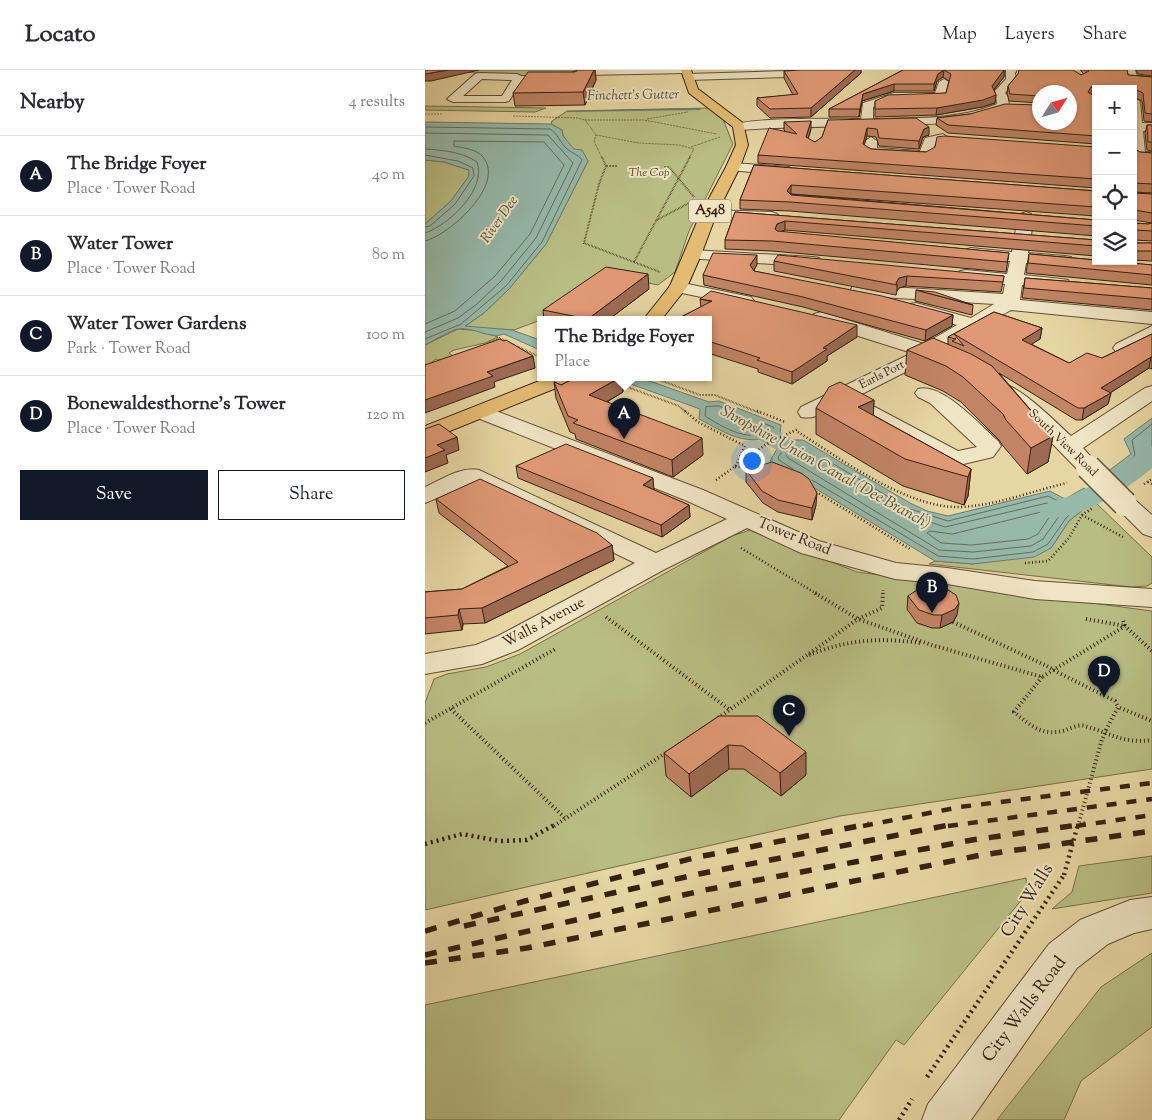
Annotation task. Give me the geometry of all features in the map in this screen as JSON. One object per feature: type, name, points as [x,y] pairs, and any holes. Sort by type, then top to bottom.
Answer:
[{"type":"main road","points":[[687,72],[693,91],[740,131]]},
{"type":"main road","name":"A548","points":[[655,316],[678,287],[693,255],[708,215],[733,167],[742,145],[740,131]]},
{"type":"main road","points":[[425,434],[557,381]]},
{"type":"street","points":[[740,131],[804,118],[819,127],[974,116],[1008,106],[999,92],[1011,80],[1008,71]]},
{"type":"street","points":[[518,79],[505,99],[453,99],[479,76],[509,76],[517,77],[518,79],[576,78],[582,72],[829,72]]},
{"type":"street","points":[[1137,86],[1152,80]]},
{"type":"street","points":[[870,122],[867,119],[867,104],[906,93],[940,96],[944,82]]},
{"type":"street","points":[[871,141],[871,151],[925,155],[929,141],[944,140],[919,121]]},
{"type":"street","points":[[1137,126],[1152,128]]},
{"type":"street","points":[[1136,130],[1139,155],[1150,156],[1149,170]]},
{"type":"street","points":[[733,167],[804,172]]},
{"type":"street","points":[[708,215],[790,218]]},
{"type":"street","points":[[1009,216],[1031,218],[1023,236],[1009,302]]},
{"type":"street","points":[[1004,235],[1041,238]]},
{"type":"street","points":[[953,251],[1085,262]]},
{"type":"street","points":[[693,255],[772,258],[830,263]]},
{"type":"street","points":[[761,275],[772,258]]},
{"type":"street","points":[[947,274],[1074,285]]},
{"type":"street","points":[[678,287],[760,305]]},
{"type":"street","points":[[837,290],[885,299],[973,324]]},
{"type":"street","points":[[857,294],[859,290],[1009,302],[1152,318]]},
{"type":"street","name":"Earls Port","points":[[809,412],[927,351],[1009,302]]},
{"type":"street","points":[[806,315],[927,351],[963,367]]},
{"type":"street","points":[[1123,348],[1152,332]]},
{"type":"street","name":"South View Road","points":[[988,379],[1031,410],[1070,446],[1088,467],[1132,495],[1152,529]]},
{"type":"street","points":[[1070,446],[1152,392]]},
{"type":"street","points":[[840,397],[955,459],[985,452],[990,446],[937,399],[925,393]]},
{"type":"street","name":"Tower Road","points":[[483,412],[748,518],[810,547],[895,571],[947,576],[1035,590],[1152,598]]},
{"type":"street","points":[[425,496],[471,475],[616,542],[656,563]]},
{"type":"street","name":"Walls Avenue","points":[[425,664],[482,654],[508,643],[656,563],[748,518]]},
{"type":"street","name":"City Walls Road","points":[[930,1108],[1063,956],[1094,932],[1130,917],[1152,913]]},
{"type":"path","points":[[644,120],[680,112],[716,109]]},
{"type":"path","points":[[425,114],[444,114]]},
{"type":"path","points":[[511,116],[577,118],[585,120],[644,120],[725,135]]},
{"type":"path","points":[[585,120],[596,135],[639,143],[690,147],[740,131]]},
{"type":"path","points":[[596,135],[594,141],[607,166]]},
{"type":"path","points":[[634,262],[694,151],[690,147]]},
{"type":"path","points":[[607,166],[618,166]]},
{"type":"path","points":[[607,166],[599,184],[584,243],[665,274],[678,287]]},
{"type":"path","points":[[657,220],[696,199],[669,167],[664,166]]},
{"type":"path","points":[[485,344],[499,338],[537,355]]},
{"type":"path","points":[[611,381],[679,406],[698,422],[745,446],[735,467]]},
{"type":"path","points":[[662,381],[700,395],[715,395],[786,422],[795,431],[905,495],[935,506],[958,508],[993,502],[1070,483]]},
{"type":"path","points":[[735,467],[765,445],[795,431]]},
{"type":"path","points":[[735,467],[772,465]]},
{"type":"path","points":[[1132,495],[1152,478]]},
{"type":"path","points":[[1147,482],[1152,484]]},
{"type":"path","points":[[805,485],[923,556],[947,576]]},
{"type":"path","points":[[1021,563],[1048,561],[1069,538],[1081,515],[1099,505]]},
{"type":"path","points":[[1081,515],[1126,538]]},
{"type":"path","points":[[738,546],[858,619],[932,645],[1042,677]]},
{"type":"path","points":[[716,719],[858,619],[882,608],[882,591],[890,586]]},
{"type":"path","points":[[1119,596],[1125,626]]},
{"type":"path","points":[[599,624],[617,614]]},
{"type":"path","points":[[608,619],[729,710]]},
{"type":"path","points":[[1080,619],[1125,626],[1152,651]]},
{"type":"path","points":[[953,622],[1047,666],[1115,701],[1118,707],[1152,721]]},
{"type":"path","points":[[1125,626],[1042,677],[1014,712],[1032,727],[1053,734],[1082,725],[1111,737],[1137,742],[1152,740]]},
{"type":"path","points":[[802,659],[830,646],[847,641],[899,639],[932,645]]},
{"type":"path","points":[[425,723],[558,648]]},
{"type":"path","name":"City Walls","points":[[925,1080],[1064,875],[1103,738],[1118,707]]},
{"type":"path","points":[[451,708],[565,819]]},
{"type":"path","points":[[425,844],[462,834],[500,841],[527,840],[565,819],[671,749]]},
{"type":"path","points":[[899,1120],[930,1108]]},
{"type":"green space","points":[[466,70],[578,70],[558,75],[542,76],[463,72]]},
{"type":"green space","points":[[425,106],[546,108],[535,112],[425,110]]},
{"type":"green space","name":"The Cop","points":[[709,108],[723,119],[733,144],[689,231],[675,272],[658,285],[610,275],[549,316],[537,316],[537,321],[514,330],[464,327],[484,313],[509,289],[546,244],[588,161],[568,143],[562,130],[551,124],[552,121],[567,111]]},
{"type":"green space","points":[[425,160],[444,162],[469,170],[469,176],[451,201],[425,224]]},
{"type":"green space","points":[[458,329],[481,331],[498,337],[485,343],[454,350],[449,353],[454,357],[444,361],[436,359],[425,367],[425,345]]},
{"type":"green space","points":[[1094,501],[1152,557],[1152,583],[1147,586],[1131,587],[929,564],[935,561],[973,564],[1051,548],[1069,521]]},
{"type":"green space","points":[[750,530],[857,572],[1152,611],[1152,769],[840,816],[425,910],[425,703],[434,679],[447,674],[486,667],[520,654],[732,536]]},
{"type":"green space","points":[[1152,856],[1152,893],[1052,909],[1072,892],[1079,866]]},
{"type":"green space","points":[[1026,878],[1027,893],[904,1045],[896,1040],[839,1120],[425,1120],[425,1005]]},
{"type":"green space","points":[[1152,953],[1152,1027],[1081,1081],[1064,1120],[997,1120],[1101,987]]},
{"type":"water","name":"River Dee","points":[[425,122],[551,124],[562,130],[563,136],[574,149],[582,150],[588,161],[546,244],[509,289],[484,313],[465,326],[512,330],[537,339],[537,349],[504,334],[493,335],[469,329],[453,330],[425,345],[425,224],[451,201],[469,176],[469,170],[444,162],[425,160]]},
{"type":"water","points":[[622,381],[650,381],[709,402],[719,401],[781,425],[780,434],[757,440],[728,434],[699,419],[700,409]]},
{"type":"water","points":[[1152,418],[1152,462],[1118,483],[1107,472],[1131,454],[1124,439]]},
{"type":"water","points":[[789,439],[803,440],[910,503],[927,511],[948,516],[1050,491],[1065,499],[1084,488],[1094,501],[1069,521],[1051,548],[1034,557],[973,564],[935,561],[770,461],[778,447],[776,445]]},
{"type":"building","points":[[425,70],[448,70],[425,74]]},
{"type":"building","points":[[578,70],[594,70],[583,92],[513,93],[528,72],[575,72]]},
{"type":"building","points":[[855,70],[811,108],[770,109],[757,98],[798,94],[784,71]]},
{"type":"building","points":[[903,70],[944,70],[938,74],[934,84],[894,84],[863,94],[860,109],[829,109]]},
{"type":"building","points":[[944,70],[1004,70],[992,86],[996,95],[983,100],[937,108],[875,109],[875,101],[888,95],[946,93],[951,74]]},
{"type":"building","points":[[1019,70],[1073,70],[1081,75],[1088,70],[1127,70],[1128,75],[1152,77],[1152,114],[1145,113],[1143,93],[1137,90],[1137,85],[1092,85],[1088,92],[1092,94],[1092,136],[948,125],[937,118],[970,114],[1005,104],[1032,105],[1032,130],[1077,130],[1077,85],[1032,85],[1032,96],[1010,94],[1008,86]]},
{"type":"building","points":[[916,118],[929,127],[924,129],[919,141],[879,138],[877,129],[867,128],[863,144],[871,149],[926,152],[935,147],[937,137],[944,136],[1092,147],[1092,179],[758,155],[769,128],[797,134],[784,122],[811,121],[806,137],[815,142],[822,137],[828,120]]},
{"type":"building","points":[[1147,125],[1152,125],[1152,142],[1148,142]]},
{"type":"building","points":[[1137,150],[1152,153],[1152,184],[1137,183]]},
{"type":"building","points":[[754,165],[1092,191],[1092,207],[791,185],[787,191],[791,195],[1092,220],[1092,226],[790,202],[740,200]]},
{"type":"building","points":[[1137,193],[1152,194],[1152,213],[1137,210]]},
{"type":"building","points":[[735,212],[1092,240],[1092,246],[785,221],[777,224],[775,229],[777,231],[1009,253],[1007,262],[772,241],[725,240]]},
{"type":"building","points":[[1137,223],[1152,223],[1152,231],[1137,230]]},
{"type":"building","points":[[1137,243],[1152,243],[1152,251],[1137,251]]},
{"type":"building","points":[[713,253],[757,255],[750,265],[754,271],[882,296],[953,315],[926,330],[803,297],[703,275]]},
{"type":"building","points":[[1029,254],[1092,260],[1092,265],[1137,264],[1152,265],[1152,275],[1028,263]]},
{"type":"building","points":[[778,255],[1004,276],[1003,282],[907,276],[899,278],[896,283],[897,285],[774,261]]},
{"type":"building","points":[[606,267],[648,274],[592,316],[573,316],[543,310]]},
{"type":"building","points":[[1025,278],[1152,288],[1152,299],[1024,288]]},
{"type":"building","points":[[916,290],[935,292],[973,305]]},
{"type":"building","points":[[711,291],[857,325],[823,348],[827,349],[792,372],[757,360],[760,358],[712,342],[712,316],[683,316],[712,301],[700,299]]},
{"type":"building","points":[[994,312],[1042,328],[1022,340],[1069,363],[1087,353],[1102,358],[1152,334],[1152,357],[1101,388],[1111,393],[1084,408],[1078,408],[954,334],[964,346],[952,341],[956,339],[948,337]]},
{"type":"building","points":[[933,338],[971,354],[992,366],[1053,436],[1031,448],[1003,414],[963,377],[946,366],[907,350]]},
{"type":"building","points":[[500,339],[506,340],[533,356],[487,372],[493,376],[425,400],[425,365]]},
{"type":"building","points":[[569,381],[614,381],[589,395],[702,438],[672,460],[573,423],[578,420],[568,416],[554,382],[561,385]]},
{"type":"building","points":[[840,382],[874,400],[858,407],[971,469],[968,477],[905,459],[816,408],[829,387]]},
{"type":"building","points":[[439,424],[457,437],[437,445],[445,450],[425,458],[425,429]]},
{"type":"building","points":[[566,444],[653,478],[643,485],[689,505],[661,525],[516,466]]},
{"type":"building","points":[[772,462],[801,473],[809,479],[817,493],[812,508],[778,500],[762,491],[746,470]]},
{"type":"building","points":[[480,479],[597,533],[612,545],[482,608],[459,609],[458,615],[425,618],[425,592],[462,589],[518,562],[436,499]]},
{"type":"building","points":[[923,586],[945,588],[956,595],[959,603],[955,609],[942,615],[934,615],[919,610],[908,596]]},
{"type":"building","points":[[719,716],[758,716],[806,752],[780,773],[743,746],[728,745],[689,774],[664,753]]},
{"type":"waterway","name":"Finchett's Gutter","points":[[567,111],[700,109]]},
{"type":"waterway","name":"Shropshire Union Canal (Dee Branch)","points":[[737,419],[818,462]]},
{"type":"waterway","name":"Shropshire Union Canal (Dee Branch)","points":[[1053,511],[1079,502],[1119,481],[1152,454]]},
{"type":"railway","points":[[863,826],[960,807],[1152,783]]},
{"type":"railway","points":[[948,826],[1152,799]]},
{"type":"railway","points":[[1076,826],[1152,815]]},
{"type":"railway","points":[[425,931],[525,901],[698,857],[869,824]]},
{"type":"railway","points":[[464,926],[699,874],[954,824]]},
{"type":"railway","points":[[425,955],[705,890],[972,840],[1085,824]]},
{"type":"railway","points":[[425,963],[527,948],[981,855],[1152,831]]},
{"type":"place","name":"The Bridge Foyer","points":[[624,439]]},
{"type":"place","name":"Water Tower","points":[[932,613]]},
{"type":"place","name":"Bonewaldesthorne's Tower","points":[[1104,697]]},
{"type":"place","name":"Water Tower Gardens","points":[[789,736]]}]
